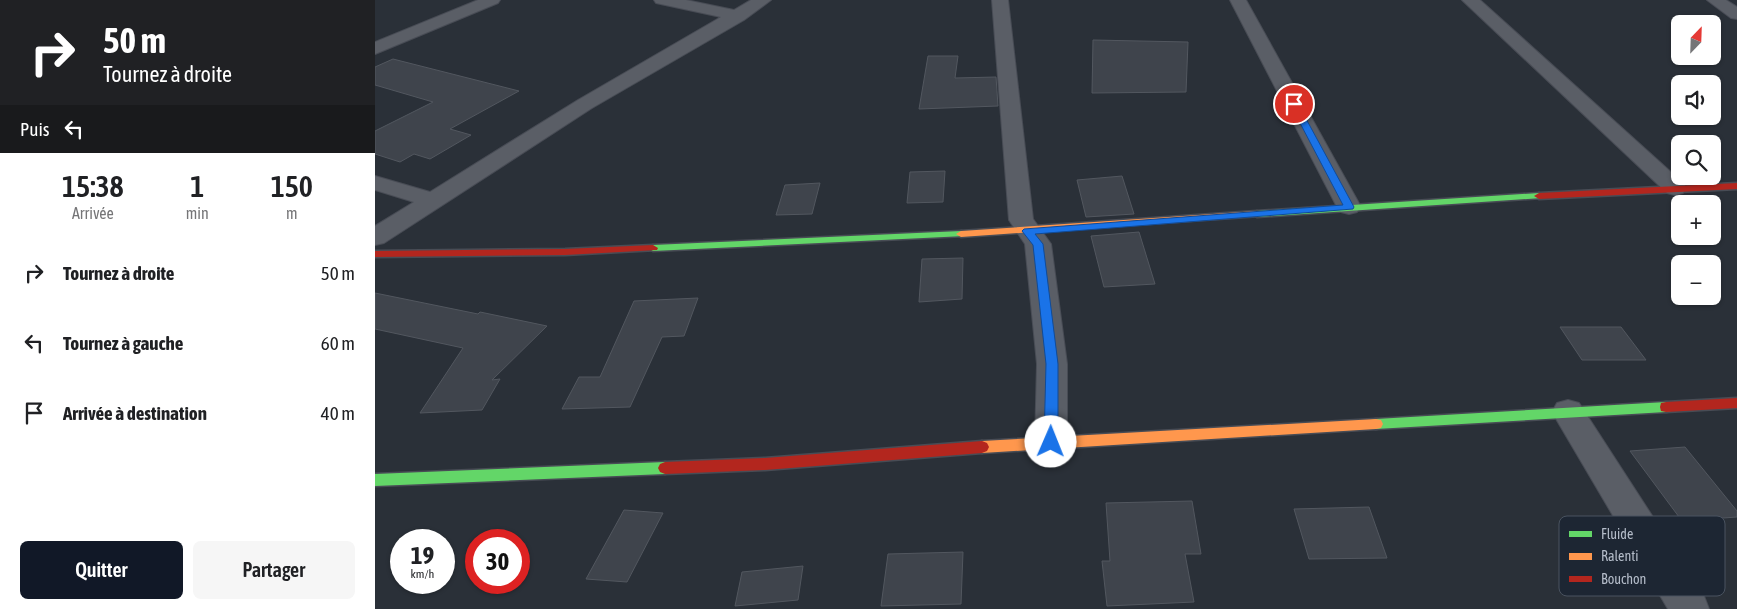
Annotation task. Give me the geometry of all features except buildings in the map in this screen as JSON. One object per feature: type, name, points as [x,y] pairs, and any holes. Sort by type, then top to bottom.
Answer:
[{"type":"street","points":[[375,49],[492,0]]},
{"type":"street","points":[[662,0],[738,16]]},
{"type":"street","points":[[375,238],[585,104],[763,0]]},
{"type":"street","points":[[1000,0],[1021,220],[1038,244],[1052,364],[1051,442]]},
{"type":"street","points":[[1238,0],[1349,207]]},
{"type":"street","points":[[1469,0],[1675,188]]},
{"type":"street","points":[[1715,0],[1737,14]]},
{"type":"street","points":[[375,183],[433,200]]},
{"type":"street","points":[[375,254],[565,252],[1027,231],[1349,207],[1737,186]]},
{"type":"street","points":[[375,480],[765,464],[1051,442],[1737,403]]},
{"type":"street","points":[[1568,412],[1633,516]]},
{"type":"street","points":[[1683,596],[1691,609]]},
{"type":"traffic: fast","points":[[1257,214],[1539,196]]},
{"type":"traffic: fast","points":[[653,248],[961,234]]},
{"type":"traffic: fast","points":[[1376,424],[1666,407]]},
{"type":"traffic: fast","points":[[375,480],[665,468]]},
{"type":"traffic: slow","points":[[961,234],[1257,214]]},
{"type":"traffic: slow","points":[[982,447],[1376,424]]},
{"type":"traffic: jam","points":[[1539,196],[1737,186]]},
{"type":"traffic: jam","points":[[375,254],[565,252],[653,248]]},
{"type":"traffic: jam","points":[[1666,407],[1737,403]]},
{"type":"traffic: jam","points":[[665,468],[765,464],[982,447]]},
{"type":"route","points":[[1051,442],[1052,364],[1038,244],[1027,231],[1349,207],[1294,104]]}]
